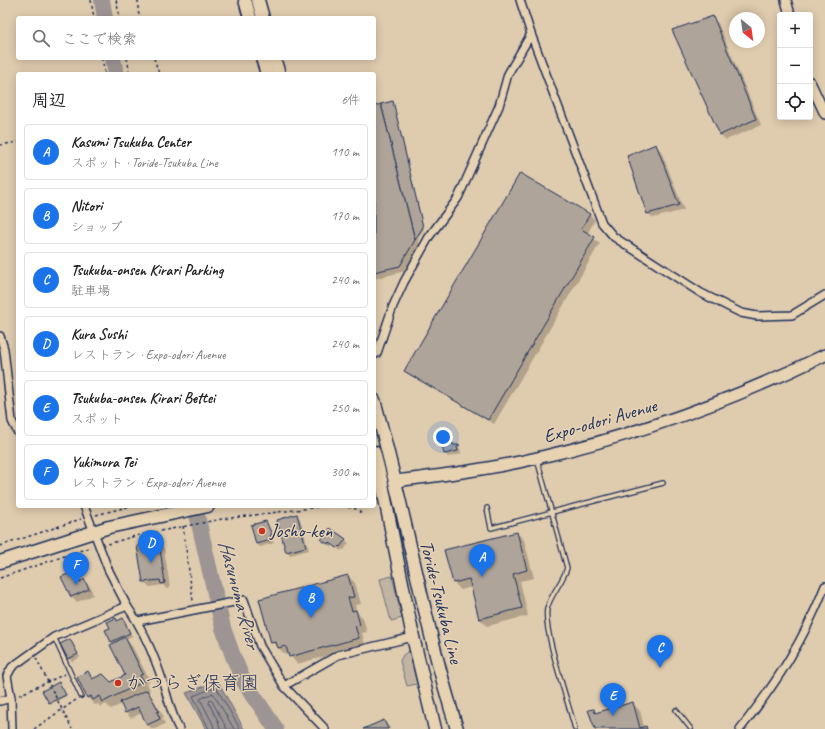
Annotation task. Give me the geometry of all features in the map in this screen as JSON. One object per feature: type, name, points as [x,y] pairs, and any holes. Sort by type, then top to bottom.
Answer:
[{"type":"main road","points":[[245,0],[249,16]]},
{"type":"main road","points":[[258,0],[262,16]]},
{"type":"main road","points":[[263,60],[266,72]]},
{"type":"main road","points":[[275,60],[278,72]]},
{"type":"main road","name":"Expo-odori Avenue","points":[[378,484],[537,458],[669,421],[736,395],[825,355]]},
{"type":"main road","name":"Toride-Tsukuba Line","points":[[376,407],[396,482],[430,638],[457,729]]},
{"type":"main road","name":"Toride-Tsukuba Line","points":[[376,468],[378,484],[435,729]]},
{"type":"main road","points":[[0,562],[94,531],[197,508]]},
{"type":"street","points":[[520,0],[531,34],[602,223],[614,237],[701,293],[741,313],[757,316],[792,315],[825,295]]},
{"type":"street","points":[[786,0],[789,12]]},
{"type":"street","points":[[376,354],[378,353],[393,306],[404,282],[429,237],[458,198],[499,106],[508,74],[531,34]]},
{"type":"street","points":[[811,84],[825,114]]},
{"type":"street","points":[[0,336],[5,356],[12,421],[16,429]]},
{"type":"street","points":[[85,508],[108,569],[147,640],[178,729]]},
{"type":"street","points":[[740,729],[784,670],[814,613],[825,586]]},
{"type":"street","points":[[138,622],[244,600],[260,646],[284,686],[325,729]]},
{"type":"street","points":[[12,729],[11,698],[4,674],[32,651],[54,637],[127,606]]},
{"type":"street","points":[[284,686],[338,655],[413,636]]},
{"type":"street","points":[[0,701],[11,698]]},
{"type":"lane","points":[[537,458],[567,568],[547,608],[547,619],[551,641],[575,729]]},
{"type":"lane","points":[[487,508],[491,528],[663,483]]},
{"type":"lane","points":[[54,637],[81,696]]},
{"type":"lane","points":[[676,710],[692,729]]},
{"type":"path","points":[[91,0],[94,16]]},
{"type":"path","points":[[116,0],[120,16]]},
{"type":"path","points":[[138,0],[139,16]]},
{"type":"path","points":[[102,60],[105,72]]},
{"type":"path","points":[[127,60],[130,72]]},
{"type":"path","points":[[155,60],[158,72]]},
{"type":"path","points":[[0,145],[16,142]]},
{"type":"path","points":[[0,546],[89,517],[123,508]]},
{"type":"path","points":[[187,525],[312,508]]},
{"type":"path","points":[[356,508],[362,514]]},
{"type":"path","points":[[183,526],[193,604]]},
{"type":"path","points":[[32,651],[72,729]]},
{"type":"path","points":[[11,698],[49,682],[70,671]]},
{"type":"path","points":[[34,729],[81,696]]},
{"type":"shaded area","points":[[392,576],[402,618],[391,621],[380,579]]},
{"type":"shaded area","points":[[409,651],[417,684],[407,686],[400,661],[403,655]]},
{"type":"water","points":[[218,681],[244,729],[206,729],[186,693]]},
{"type":"building","points":[[713,16],[756,119],[720,135],[672,30]]},
{"type":"building","points":[[393,101],[423,227],[415,240],[381,104]]},
{"type":"building","points":[[381,104],[415,240],[400,266],[376,272],[376,105]]},
{"type":"building","points":[[656,144],[679,205],[647,214],[627,156]]},
{"type":"building","points":[[520,173],[590,214],[581,229],[595,237],[488,420],[404,371]]},
{"type":"building","points":[[453,443],[453,445],[460,445],[457,447],[458,451],[444,454],[442,446]]},
{"type":"building","points":[[297,514],[306,547],[286,552],[277,520]]},
{"type":"building","name":"Josho-ken","points":[[266,521],[272,535],[270,536],[271,540],[256,544],[251,525]]},
{"type":"building","points":[[330,528],[346,539],[340,547],[339,546],[337,548],[329,542],[328,544],[321,540]]},
{"type":"building","points":[[517,532],[527,570],[513,574],[522,608],[479,619],[469,579],[453,583],[444,550]]},
{"type":"building","points":[[159,542],[165,583],[161,584],[160,580],[143,582],[137,546]]},
{"type":"building","points":[[75,571],[80,582],[84,579],[89,589],[71,597],[61,577]]},
{"type":"building","points":[[348,575],[354,597],[348,598],[352,611],[356,610],[360,625],[355,626],[359,638],[289,657],[286,646],[278,648],[276,642],[271,643],[259,599]]},
{"type":"building","points":[[116,618],[117,621],[123,618],[130,633],[111,642],[105,630],[110,628],[107,622]]},
{"type":"building","points":[[125,637],[143,674],[140,675],[143,682],[103,702],[100,696],[93,700],[91,696],[87,698],[77,677],[88,671],[92,679],[103,674],[111,682],[125,675],[110,645]]},
{"type":"building","points":[[70,639],[78,654],[68,659],[60,644]]},
{"type":"building","points":[[59,682],[66,695],[49,703],[42,691]]},
{"type":"building","points":[[147,690],[159,711],[157,712],[160,719],[147,725],[138,707],[125,713],[120,702]]},
{"type":"building","points":[[633,702],[640,728],[646,726],[647,729],[595,729],[588,710],[594,709],[595,713]]},
{"type":"building","points":[[384,720],[388,729],[363,729]]},
{"type":"waterway","name":"Hasunuma River","points":[[102,0],[105,16]]},
{"type":"waterway","name":"Hasunuma River","points":[[113,60],[116,72]]},
{"type":"waterway","name":"Hasunuma River","points":[[195,508],[223,628],[233,656],[243,680],[276,729]]},
{"type":"place","name":"Josho-ken","points":[[262,531]]},
{"type":"place","name":"Kura Sushi","points":[[151,563]]},
{"type":"place","name":"Kasumi Tsukuba Center","points":[[482,577]]},
{"type":"place","name":"Yukimura Tei","points":[[76,585]]},
{"type":"place","name":"Nitori","points":[[311,618]]},
{"type":"place","name":"Tsukuba-onsen Kirari Parking","points":[[660,668]]},
{"type":"place","name":"かつらぎ保育園","points":[[118,683]]},
{"type":"place","name":"Tsukuba-onsen Kirari Bettei","points":[[613,716]]}]
